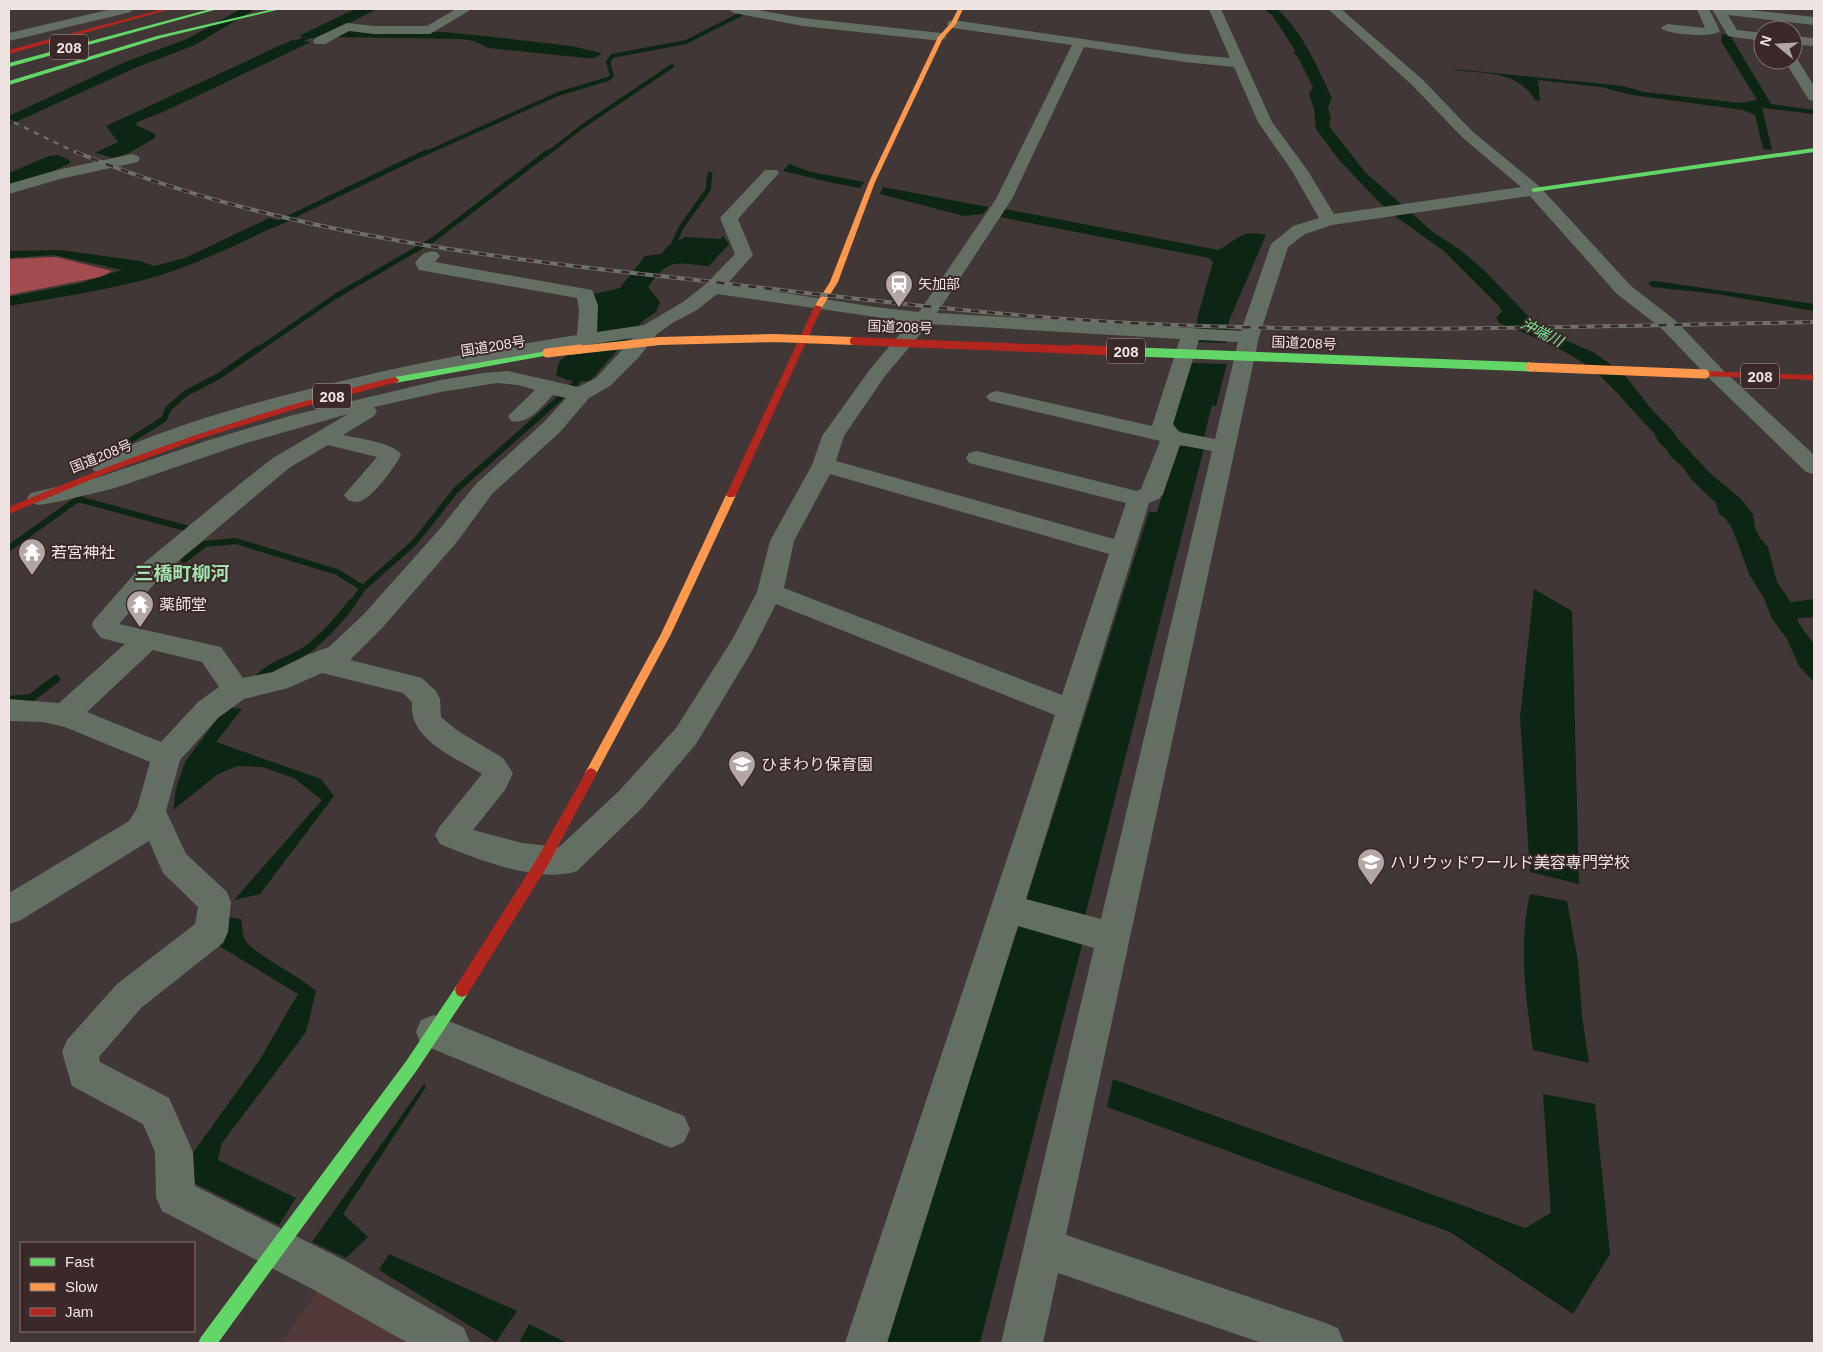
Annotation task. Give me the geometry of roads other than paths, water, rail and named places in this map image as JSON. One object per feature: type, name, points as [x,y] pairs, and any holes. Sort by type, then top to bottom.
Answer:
[{"type":"main road","points":[[9,52],[168,9]]},
{"type":"main road","name":"208","points":[[9,64],[205,9]]},
{"type":"main road","name":"208","points":[[9,64],[215,9]]},
{"type":"main road","points":[[9,83],[102,53],[202,26],[278,9]]},
{"type":"main road","points":[[207,1343],[434,1032],[470,979],[543,861],[666,634],[820,305],[834,282],[872,182],[941,37],[953,24],[960,9]]},
{"type":"main road","points":[[1529,191],[1814,150]]},
{"type":"main road","name":"国道208号","points":[[118,472],[224,427],[305,403],[383,383],[458,372],[547,353],[660,341],[774,338],[1814,378]]},
{"type":"main road","points":[[9,511],[35,499]]},
{"type":"street","points":[[9,37],[127,9]]},
{"type":"street","points":[[320,41],[348,27],[374,30],[430,30],[456,13],[466,9]]},
{"type":"street","points":[[1215,9],[1265,122],[1300,171],[1329,220]]},
{"type":"street","points":[[1334,9],[1416,82],[1467,134],[1529,191],[1624,290],[1668,324],[1711,374],[1814,467]]},
{"type":"street","points":[[1348,9],[1365,27],[1360,31]]},
{"type":"street","points":[[1667,28],[1714,31],[1703,9]]},
{"type":"street","points":[[1719,10],[1814,21]]},
{"type":"street","points":[[1719,10],[1733,33],[1753,35]]},
{"type":"street","points":[[749,11],[803,22],[941,37]]},
{"type":"street","points":[[953,24],[1185,58],[1238,63]]},
{"type":"street","points":[[317,662],[412,685],[426,699],[425,710],[428,723],[493,766],[498,773],[494,781],[451,835],[480,847],[543,861],[566,861],[630,800],[686,736],[743,644],[770,592],[782,541],[823,465],[833,436],[878,372],[924,318],[1004,199],[1080,42]]},
{"type":"street","points":[[1797,70],[1814,97]]},
{"type":"street","points":[[9,188],[57,175],[132,159]]},
{"type":"street","points":[[35,499],[61,495],[118,472],[372,401],[458,372],[581,340],[644,331],[690,306],[713,288],[744,255],[729,218],[771,173]]},
{"type":"street","points":[[1022,1343],[1224,447],[1242,337],[1280,244],[1299,230],[1329,220],[1529,191]]},
{"type":"street","points":[[431,256],[425,261],[425,266],[585,294],[590,309],[581,340]]},
{"type":"street","points":[[713,288],[820,305],[924,318],[1242,337]]},
{"type":"street","points":[[9,910],[140,830],[151,811],[168,755],[208,710],[236,690],[278,681],[317,662],[339,654],[373,621],[447,538],[484,489],[552,427],[582,394],[603,382],[632,353],[644,331]]},
{"type":"street","points":[[1172,437],[1162,425],[1190,334]]},
{"type":"street","points":[[35,499],[141,447],[262,408],[347,385],[458,372],[499,377],[572,394],[582,394]]},
{"type":"street","points":[[519,416],[541,386]]},
{"type":"street","points":[[997,397],[1224,447]]},
{"type":"street","points":[[236,690],[211,654],[110,631],[105,626],[106,621],[154,568],[197,531],[281,463],[355,419],[370,408],[372,401]]},
{"type":"street","points":[[977,458],[1139,499],[1151,494],[1172,437]]},
{"type":"street","points":[[324,438],[382,450],[390,454],[386,463],[356,495]]},
{"type":"street","points":[[823,465],[1122,550]]},
{"type":"street","points":[[866,1343],[1139,499]]},
{"type":"street","points":[[770,592],[1071,710]]},
{"type":"street","points":[[64,716],[148,639]]},
{"type":"street","points":[[9,710],[29,710],[64,716],[150,751],[168,755]]},
{"type":"street","points":[[151,811],[174,863],[215,902],[211,932],[130,996],[80,1052],[85,1073],[156,1110],[174,1152],[176,1197],[331,1276],[449,1343]]},
{"type":"street","points":[[1008,908],[1112,938]]},
{"type":"street","points":[[434,1032],[671,1129]]},
{"type":"street","points":[[1044,1248],[1322,1343]]},
{"type":"water","points":[[355,9],[377,9],[318,39],[299,36]]},
{"type":"water","name":"沖端川","points":[[1264,9],[1277,9],[1302,40],[1332,98],[1328,107],[1331,118],[1329,126],[1365,172],[1434,233],[1459,249],[1484,270],[1531,319],[1555,336],[1593,352],[1623,373],[1678,439],[1711,474],[1741,499],[1753,514],[1755,528],[1760,538],[1768,547],[1777,582],[1790,601],[1799,624],[1814,644],[1814,682],[1799,666],[1787,639],[1771,617],[1764,598],[1750,576],[1732,528],[1725,518],[1719,514],[1716,503],[1691,479],[1683,467],[1669,455],[1654,433],[1598,374],[1564,351],[1499,323],[1496,317],[1502,312],[1499,306],[1444,251],[1392,214],[1340,161],[1316,129],[1314,109],[1309,94],[1313,87],[1298,57],[1294,53],[1295,50],[1272,15]]},
{"type":"water","points":[[347,31],[444,32],[571,46],[602,53],[595,58],[586,58],[488,48],[474,41],[461,39],[332,37]]},
{"type":"water","points":[[1722,34],[1730,35],[1771,104],[1814,110],[1814,114],[1762,108],[1772,150],[1763,149],[1755,115],[1743,110],[1632,95],[1601,87],[1538,80],[1540,101],[1535,100],[1528,90],[1510,78],[1489,73],[1454,70],[1454,69],[1623,86],[1644,92],[1740,103],[1757,100],[1721,41]]},
{"type":"water","points":[[292,40],[311,42],[163,112],[137,122],[136,125],[155,134],[155,138],[129,153],[114,158],[95,153],[118,142],[106,126]]},
{"type":"water","points":[[58,155],[69,160],[70,163],[50,173],[9,184],[9,173],[49,156]]},
{"type":"water","points":[[789,164],[811,172],[864,182],[860,188],[783,171]]},
{"type":"water","points":[[883,187],[988,207],[983,214],[964,216],[880,194]]},
{"type":"water","points":[[1005,209],[1218,250],[1245,234],[1266,235],[1229,321],[1226,343],[1196,342],[1197,319],[1213,262],[1209,258],[1000,217]]},
{"type":"water","points":[[269,218],[284,222],[222,251],[158,276],[84,293],[9,306],[9,297],[81,283],[122,270],[54,255],[9,258],[9,251],[60,250],[140,261],[154,266],[185,258]]},
{"type":"water","points":[[723,236],[729,244],[709,266],[674,264],[668,266],[656,277],[648,287],[660,302],[656,312],[644,320],[591,380],[573,381],[556,375],[559,362],[596,326],[598,310],[594,294],[620,288],[645,256],[661,254],[668,246],[685,237],[720,239]]},
{"type":"water","points":[[1655,281],[1814,304],[1814,311],[1717,294],[1652,287],[1648,282]]},
{"type":"water","points":[[1189,363],[1227,364],[1216,406],[1212,405],[1204,437],[1183,433],[1171,425]]},
{"type":"water","points":[[1185,445],[1204,448],[1085,916],[1026,901],[1149,512],[1157,512],[1178,447]]},
{"type":"water","points":[[1534,589],[1572,611],[1579,884],[1530,872],[1520,717]]},
{"type":"water","points":[[226,707],[242,709],[216,742],[321,779],[334,796],[260,894],[234,900],[322,800],[294,778],[262,767],[237,766],[218,774],[173,810],[176,789],[185,762]]},
{"type":"water","points":[[1530,894],[1567,901],[1578,961],[1582,1016],[1589,1063],[1533,1050],[1524,972],[1524,933]]},
{"type":"water","points":[[228,917],[241,919],[244,938],[255,950],[316,991],[306,1032],[222,1143],[218,1160],[296,1198],[279,1225],[194,1183],[187,1161],[259,1061],[298,994],[219,946]]},
{"type":"water","points":[[1019,925],[1083,941],[980,1343],[876,1343]]},
{"type":"water","points":[[1113,1079],[1525,1228],[1551,1213],[1543,1094],[1595,1104],[1610,1254],[1573,1314],[1450,1232],[1107,1107]]},
{"type":"water","points":[[424,1084],[426,1087],[343,1214],[368,1237],[346,1258],[312,1242]]},
{"type":"water","points":[[389,1254],[517,1311],[496,1342],[379,1270]]},
{"type":"water","points":[[529,1324],[567,1343],[519,1343]]},
{"type":"waterway","points":[[9,121],[130,65],[191,42],[249,9]]},
{"type":"waterway","points":[[424,154],[558,94],[608,79],[612,76],[608,62],[612,56],[686,42],[751,9]]},
{"type":"waterway","points":[[291,45],[314,34]]},
{"type":"waterway","points":[[547,154],[583,126],[672,66]]},
{"type":"waterway","points":[[274,225],[426,152]]},
{"type":"waterway","points":[[256,351],[336,296],[434,239],[548,152]]},
{"type":"waterway","points":[[670,251],[682,226],[708,190],[710,174]]},
{"type":"waterway","points":[[115,455],[131,440],[164,419],[168,409],[186,393],[219,376],[258,349]]},
{"type":"waterway","points":[[570,389],[584,373]]},
{"type":"waterway","points":[[363,588],[415,542],[456,490],[561,397]]},
{"type":"waterway","points":[[78,499],[84,491]]},
{"type":"waterway","points":[[9,548],[78,499]]},
{"type":"waterway","points":[[78,499],[196,531]]},
{"type":"waterway","points":[[184,560],[205,544],[236,541],[337,572],[363,588]]},
{"type":"waterway","points":[[351,605],[363,588]]},
{"type":"waterway","points":[[256,681],[274,667],[308,649],[332,628],[352,603]]},
{"type":"waterway","points":[[1781,611],[1814,608]]},
{"type":"waterway","points":[[9,700],[31,698],[56,679]]},
{"type":"railway","points":[[9,120],[79,154]]},
{"type":"railway","points":[[76,152],[148,179],[221,202],[372,236],[526,260],[974,311],[1093,321],[1235,327],[1401,329],[1814,322]]},
{"type":"place","name":"矢加部","points":[[899,308]]},
{"type":"place","name":"若宮神社","points":[[32,576]]},
{"type":"place","name":"薬師堂","points":[[140,628]]},
{"type":"place","name":"ひまわり保育園","points":[[742,788]]},
{"type":"place","name":"ハリウッドワールド美容専門学校","points":[[1371,886]]},
{"type":"district","name":"三橋町柳河","points":[[182,573]]}]
